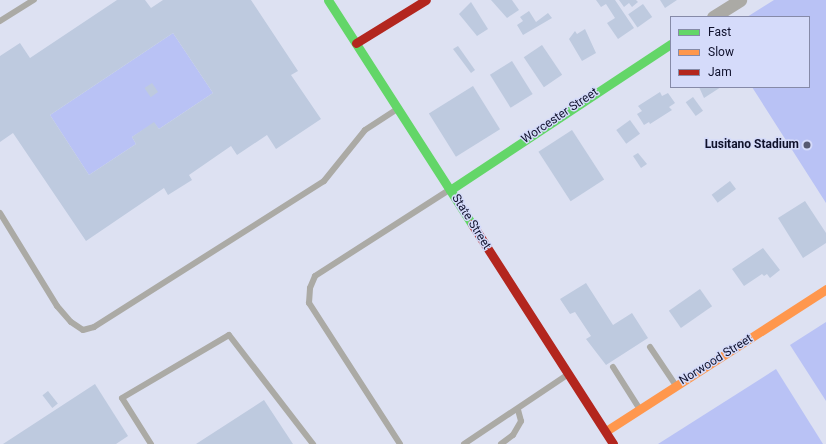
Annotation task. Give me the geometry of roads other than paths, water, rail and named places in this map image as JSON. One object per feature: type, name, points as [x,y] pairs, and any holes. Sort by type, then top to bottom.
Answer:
[{"type":"street","name":"State Street","points":[[328,0],[613,444]]},
{"type":"street","points":[[356,43],[426,0]]},
{"type":"street","points":[[715,16],[740,0]]},
{"type":"street","name":"Worcester Street","points":[[450,190],[670,45]]},
{"type":"street","name":"Norwood Street","points":[[606,431],[639,408],[676,386],[826,289]]},
{"type":"lane","points":[[0,21],[34,0]]},
{"type":"lane","points":[[0,213],[57,306],[71,322],[83,330],[94,327],[324,180],[365,130],[398,108]]},
{"type":"lane","points":[[400,444],[309,303],[310,288],[315,276],[450,190]]},
{"type":"lane","points":[[151,444],[122,398],[228,335],[313,444]]},
{"type":"lane","points":[[650,347],[676,386]]},
{"type":"lane","points":[[613,367],[639,408]]},
{"type":"lane","points":[[464,444],[518,410],[567,374]]},
{"type":"lane","points":[[501,444],[513,435],[521,421],[518,410]]},
{"type":"place","name":"Lusitano Stadium","points":[[807,145]]}]
